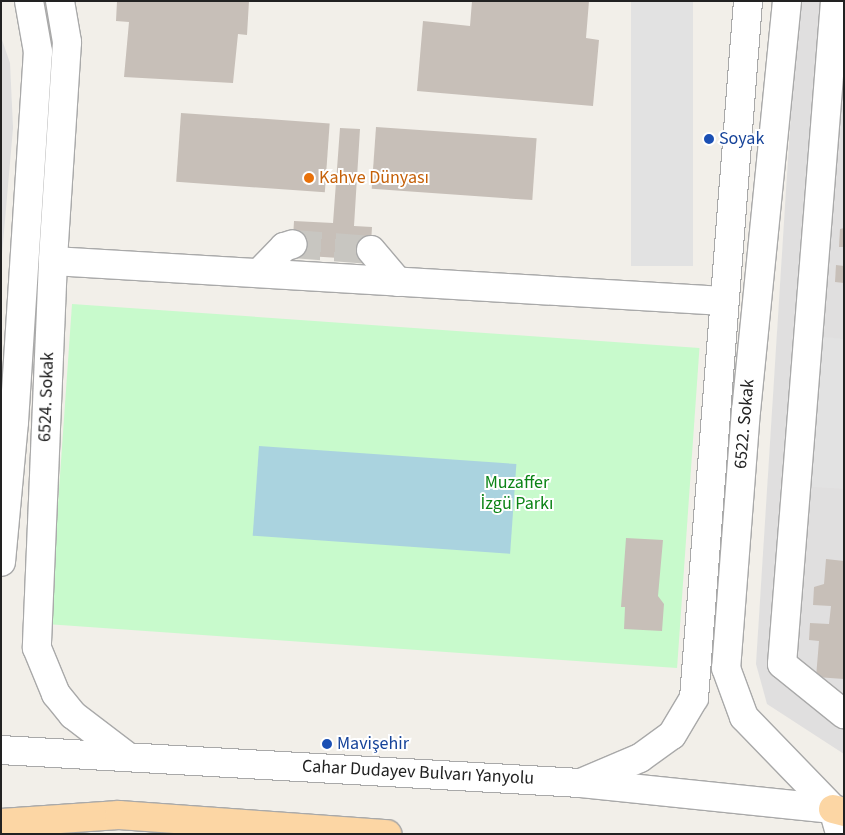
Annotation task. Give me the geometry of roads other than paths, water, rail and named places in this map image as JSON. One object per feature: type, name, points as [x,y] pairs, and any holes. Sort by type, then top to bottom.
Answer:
[{"type":"main road","points":[[1,822],[119,815],[387,834]]},
{"type":"street","name":"6524. Sokak","points":[[1,562],[9,373],[38,52],[29,1]]},
{"type":"street","name":"6524. Sokak","points":[[60,1],[66,42],[53,261],[37,648],[56,694],[73,715],[128,757]]},
{"type":"street","name":"6522. Sokak","points":[[581,783],[640,758],[672,735],[694,698],[701,643],[724,301],[748,1]]},
{"type":"street","name":"6522. Sokak","points":[[787,1],[746,410],[726,668],[744,718],[839,818]]},
{"type":"street","points":[[835,1],[782,664],[844,714]]},
{"type":"street","points":[[259,273],[284,247],[293,244]]},
{"type":"street","points":[[371,250],[398,282]]},
{"type":"street","points":[[53,261],[724,301]]},
{"type":"street","name":"Cahar Dudayev Bulvarı Yanyolu","points":[[1,750],[581,783],[839,818]]},
{"type":"water","points":[[259,446],[516,464],[510,554],[253,536]]},
{"type":"tunnel","points":[[293,244],[371,250]]},
{"type":"place","name":"Soyak","points":[[709,139]]},
{"type":"place","name":"Kahve Dünyası","points":[[309,178]]},
{"type":"place","name":"Mavişehir","points":[[327,744]]},
{"type":"park label","name":"Muzaffer İzgü Parkı","points":[[517,494]]}]
